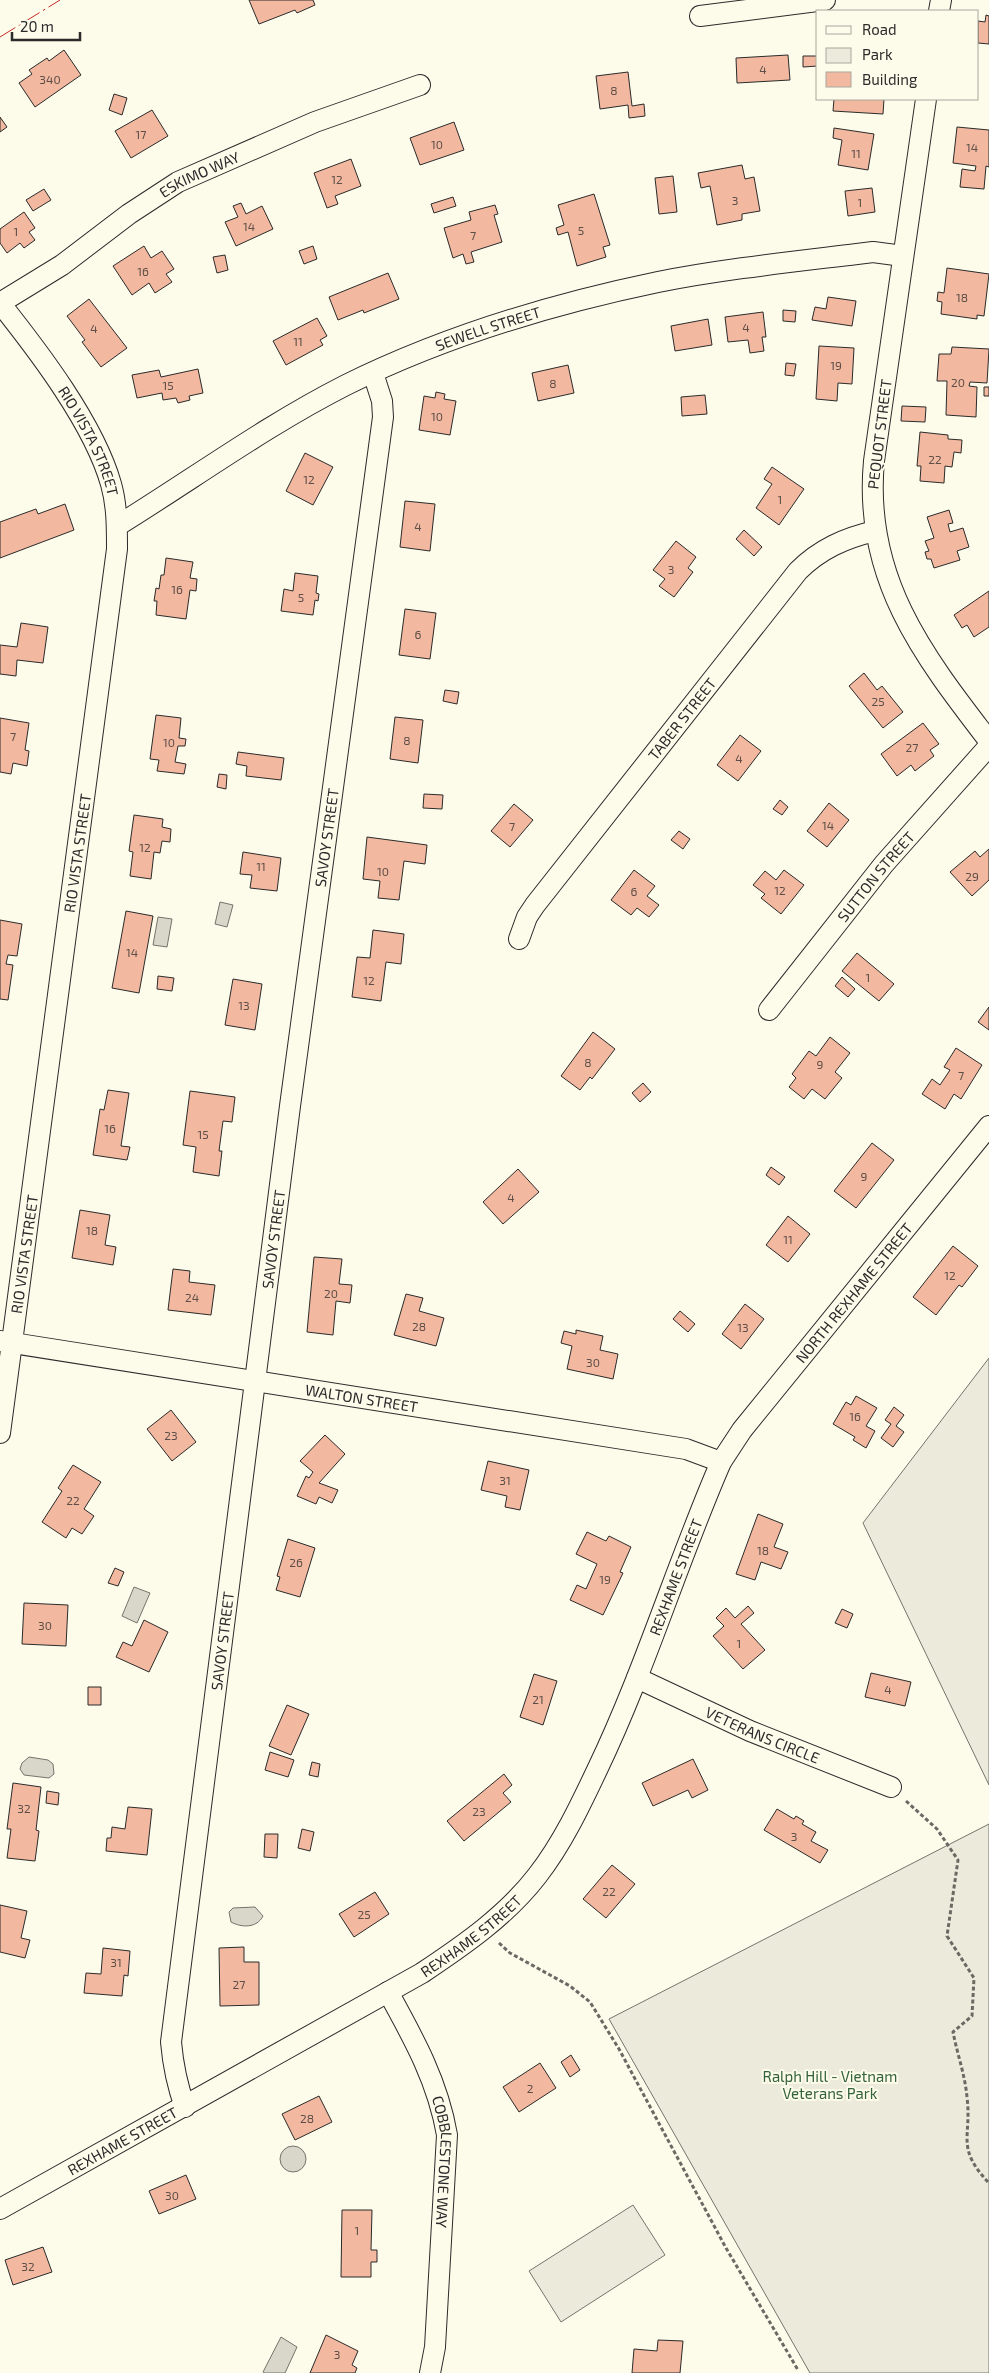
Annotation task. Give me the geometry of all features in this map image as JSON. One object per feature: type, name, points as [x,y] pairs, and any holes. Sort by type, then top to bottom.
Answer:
[{"type":"street","points":[[700,16],[825,0]]},
{"type":"street","name":"ESKIMO WAY","points":[[0,303],[62,264],[129,214],[178,182],[315,122],[420,85]]},
{"type":"street","name":"PEQUOT STREET","points":[[926,100],[873,477],[872,508],[875,532],[887,577],[908,624],[938,673],[989,741]]},
{"type":"street","name":"SEWELL STREET","points":[[117,526],[294,414],[373,373],[472,334],[522,317],[659,282],[873,252],[903,256]]},
{"type":"street","name":"RIO VISTA STREET","points":[[0,303],[70,400],[94,441],[111,483],[117,526],[117,549],[6,1342],[0,1432]]},
{"type":"street","name":"SAVOY STREET","points":[[185,2107],[177,2088],[172,2064],[171,2042],[257,1380],[290,1106],[383,416],[382,401],[373,373]]},
{"type":"street","name":"TABER STREET","points":[[519,939],[527,917],[535,905],[798,571],[811,559],[842,541],[875,532]]},
{"type":"street","name":"SUTTON STREET","points":[[769,1010],[884,864],[989,746]]},
{"type":"street","name":"NORTH REXHAME STREET","points":[[722,1462],[742,1430],[989,1126]]},
{"type":"street","name":"WALTON STREET","points":[[6,1342],[686,1449],[722,1462]]},
{"type":"street","name":"REXHAME STREET","points":[[0,2209],[422,1973],[485,1928],[514,1902],[538,1875],[558,1846],[612,1739],[722,1462]]},
{"type":"street","name":"VETERANS CIRCLE","points":[[637,1678],[750,1731],[891,1787]]},
{"type":"street","name":"COBBLESTONE WAY","points":[[388,1992],[432,2077],[442,2107],[447,2135],[435,2347],[430,2373]]},
{"type":"path","points":[[891,1787],[937,1830],[958,1860],[947,1936],[974,1978],[972,2016],[952,2032],[967,2097],[966,2150],[976,2169],[989,2183]]},
{"type":"path","points":[[485,1928],[510,1953],[570,1986],[590,2002],[618,2049],[726,2248],[798,2370]]},
{"type":"green space","points":[[989,1358],[989,1785],[863,1523]]},
{"type":"green space","name":"Ralph Hill - Vietnam Veterans Park","points":[[989,1824],[989,2373],[810,2373],[609,2019]]},
{"type":"green space","points":[[633,2205],[665,2255],[561,2322],[529,2271]]},
{"type":"shaded area","points":[[220,902],[233,905],[227,927],[215,924]]},
{"type":"shaded area","points":[[158,917],[172,919],[167,947],[153,945]]},
{"type":"shaded area","points":[[134,1587],[150,1593],[137,1623],[122,1616]]},
{"type":"shaded area","points":[[29,1757],[48,1760],[53,1764],[54,1774],[49,1778],[24,1775],[20,1769],[22,1763]]},
{"type":"shaded area","points":[[255,1907],[263,1916],[257,1923],[244,1926],[231,1922],[229,1912],[233,1908]]},
{"type":"shaded area","points":[[293,2146],[302,2150],[306,2159],[302,2168],[293,2172],[284,2168],[280,2159],[284,2150]]},
{"type":"shaded area","points":[[281,2337],[297,2347],[285,2373],[265,2373],[263,2372]]},
{"type":"building","points":[[249,0],[313,0],[315,5],[297,13],[295,10],[259,24]]},
{"type":"building","points":[[986,15],[989,16],[989,44],[979,43],[979,21],[985,22]]},
{"type":"building","points":[[64,50],[81,75],[35,107],[19,83],[32,74],[29,70],[47,58],[49,61]]},
{"type":"building","points":[[788,55],[790,80],[737,83],[736,58]]},
{"type":"building","points":[[803,56],[816,56],[816,66],[803,67]]},
{"type":"building","points":[[628,72],[632,106],[644,104],[645,116],[629,118],[628,105],[600,109],[596,76]]},
{"type":"building","points":[[114,94],[127,98],[122,115],[109,110]]},
{"type":"building","points":[[834,100],[884,100],[883,114],[833,111]]},
{"type":"building","points":[[152,110],[168,136],[131,158],[115,131]]},
{"type":"building","points":[[0,117],[7,127],[0,132]]},
{"type":"building","points":[[454,122],[464,150],[420,165],[410,138]]},
{"type":"building","points":[[957,127],[989,130],[989,167],[986,166],[984,189],[960,187],[962,169],[975,171],[976,166],[953,163]]},
{"type":"building","points":[[834,128],[874,134],[868,170],[838,165],[842,140],[833,138]]},
{"type":"building","points":[[351,159],[361,186],[335,196],[338,204],[327,208],[314,173]]},
{"type":"building","points":[[742,165],[745,179],[754,177],[760,211],[742,214],[742,220],[717,225],[710,186],[701,188],[698,173]]},
{"type":"building","points":[[673,176],[677,212],[659,214],[655,178]]},
{"type":"building","points":[[872,188],[875,212],[848,216],[845,191]]},
{"type":"building","points":[[44,189],[51,200],[33,211],[26,200]]},
{"type":"building","points":[[594,194],[610,245],[603,247],[606,257],[577,266],[568,232],[558,235],[556,228],[564,225],[558,205]]},
{"type":"building","points":[[453,197],[456,206],[434,213],[431,204]]},
{"type":"building","points":[[241,203],[246,214],[262,206],[273,229],[236,246],[225,222],[238,217],[233,206]]},
{"type":"building","points":[[495,205],[498,214],[494,215],[502,242],[471,252],[474,262],[466,264],[463,254],[453,258],[444,228],[471,220],[469,212]]},
{"type":"building","points":[[24,212],[35,228],[29,232],[35,240],[24,248],[20,243],[7,253],[0,243],[0,229]]},
{"type":"building","points":[[144,246],[151,258],[162,251],[174,269],[166,274],[172,282],[155,293],[149,283],[132,295],[113,266]]},
{"type":"building","points":[[313,246],[317,259],[304,264],[299,251]]},
{"type":"building","points":[[225,255],[228,270],[217,273],[213,257]]},
{"type":"building","points":[[947,268],[989,274],[984,316],[977,315],[977,319],[941,314],[942,302],[937,301],[938,292],[944,293]]},
{"type":"building","points":[[388,273],[399,299],[364,313],[363,310],[338,320],[329,297]]},
{"type":"building","points":[[828,297],[856,301],[852,326],[812,320],[815,307],[826,309]]},
{"type":"building","points":[[89,299],[127,348],[101,367],[82,342],[85,340],[67,316]]},
{"type":"building","points":[[783,310],[796,311],[795,322],[783,321]]},
{"type":"building","points":[[763,312],[766,337],[762,337],[764,351],[750,353],[748,340],[728,342],[725,317]]},
{"type":"building","points":[[317,318],[327,336],[320,340],[323,345],[286,365],[273,341]]},
{"type":"building","points":[[708,319],[712,345],[675,351],[671,326]]},
{"type":"building","points":[[819,346],[854,348],[852,384],[838,383],[837,401],[816,399]]},
{"type":"building","points":[[952,347],[989,349],[987,383],[970,382],[969,386],[977,387],[976,417],[946,415],[947,381],[937,381],[939,354],[951,354]]},
{"type":"building","points":[[786,363],[796,364],[794,376],[785,375]]},
{"type":"building","points":[[568,365],[574,393],[538,401],[532,373]]},
{"type":"building","points":[[198,369],[203,393],[189,396],[190,400],[178,403],[176,398],[163,400],[162,393],[137,398],[132,375],[159,370],[161,377]]},
{"type":"building","points":[[984,387],[989,387],[989,396],[984,396]]},
{"type":"building","points":[[436,392],[445,394],[444,399],[456,401],[450,435],[419,430],[424,396],[435,398]]},
{"type":"building","points":[[705,395],[707,414],[682,416],[681,397]]},
{"type":"building","points":[[902,406],[926,407],[925,422],[901,421]]},
{"type":"building","points":[[920,432],[948,435],[948,439],[962,440],[961,453],[954,452],[952,467],[945,466],[944,483],[920,481],[921,466],[917,466]]},
{"type":"building","points":[[305,453],[333,467],[313,505],[286,491]]},
{"type":"building","points":[[772,467],[804,489],[779,525],[756,508],[772,484],[764,479]]},
{"type":"building","points":[[405,501],[435,504],[430,551],[400,547]]},
{"type":"building","points":[[65,504],[74,530],[0,558],[0,522],[36,509],[38,514]]},
{"type":"building","points":[[949,510],[953,523],[948,524],[950,532],[963,528],[969,547],[957,551],[960,560],[934,568],[931,559],[927,559],[925,552],[929,551],[925,541],[934,538],[927,517]]},
{"type":"building","points":[[744,530],[762,547],[754,556],[736,539]]},
{"type":"building","points":[[676,541],[696,557],[688,568],[693,572],[674,597],[659,586],[665,579],[653,570]]},
{"type":"building","points":[[166,558],[193,562],[190,578],[197,579],[196,591],[190,590],[186,619],[156,615],[157,601],[154,601],[156,588],[159,589],[161,575],[164,575]]},
{"type":"building","points":[[295,573],[318,576],[316,593],[319,594],[318,601],[315,600],[313,615],[281,611],[284,589],[293,591]]},
{"type":"building","points":[[989,591],[989,627],[974,637],[967,625],[962,628],[954,615]]},
{"type":"building","points":[[405,609],[436,613],[430,659],[399,655]]},
{"type":"building","points":[[21,623],[48,627],[43,663],[17,660],[16,676],[0,674],[0,645],[17,647]]},
{"type":"building","points":[[864,673],[877,690],[882,686],[903,712],[883,728],[849,686]]},
{"type":"building","points":[[445,690],[459,692],[457,704],[443,701]]},
{"type":"building","points":[[156,715],[181,718],[179,738],[186,739],[185,746],[178,746],[175,762],[186,764],[184,774],[157,771],[159,760],[150,759]]},
{"type":"building","points":[[395,717],[423,720],[418,763],[390,759]]},
{"type":"building","points":[[0,718],[29,723],[25,750],[29,751],[27,766],[13,763],[11,774],[0,772]]},
{"type":"building","points":[[923,723],[939,744],[930,750],[934,756],[915,771],[911,765],[897,776],[881,754]]},
{"type":"building","points":[[740,735],[761,751],[738,781],[717,765]]},
{"type":"building","points":[[238,752],[284,758],[281,780],[246,776],[247,766],[236,764]]},
{"type":"building","points":[[219,774],[227,775],[226,789],[217,787]]},
{"type":"building","points":[[424,794],[443,795],[442,809],[423,808]]},
{"type":"building","points":[[780,800],[788,807],[782,815],[773,809]]},
{"type":"building","points":[[829,803],[849,820],[827,847],[807,831]]},
{"type":"building","points":[[514,804],[533,820],[510,847],[491,831]]},
{"type":"building","points":[[134,815],[163,819],[162,827],[171,829],[170,842],[162,841],[160,853],[154,852],[151,879],[130,876],[133,852],[129,851]]},
{"type":"building","points":[[679,831],[690,839],[683,849],[671,840]]},
{"type":"building","points":[[367,837],[427,845],[425,864],[404,861],[399,900],[378,898],[380,881],[363,879]]},
{"type":"building","points":[[989,849],[989,880],[972,896],[950,872],[975,851],[980,857]]},
{"type":"building","points":[[243,852],[281,858],[277,891],[250,888],[252,875],[240,874]]},
{"type":"building","points":[[634,870],[655,886],[647,896],[659,905],[649,917],[637,908],[631,915],[611,900]]},
{"type":"building","points":[[784,870],[804,885],[781,914],[761,898],[765,894],[753,885],[765,871],[776,880]]},
{"type":"building","points":[[126,911],[153,916],[139,993],[112,988]]},
{"type":"building","points":[[0,920],[22,924],[17,956],[8,955],[6,964],[13,965],[8,1000],[0,999]]},
{"type":"building","points":[[373,930],[404,934],[401,964],[386,962],[381,1001],[352,997],[357,957],[370,958]]},
{"type":"building","points":[[857,953],[894,984],[879,1001],[842,971]]},
{"type":"building","points":[[158,976],[174,978],[172,991],[157,989]]},
{"type":"building","points":[[842,977],[855,989],[848,997],[835,986]]},
{"type":"building","points":[[233,979],[262,984],[255,1030],[225,1025]]},
{"type":"building","points":[[989,1007],[989,1030],[978,1022]]},
{"type":"building","points":[[593,1032],[615,1049],[592,1079],[590,1077],[580,1090],[561,1076]]},
{"type":"building","points":[[830,1037],[850,1053],[835,1072],[842,1078],[825,1099],[812,1089],[804,1099],[789,1087],[796,1078],[792,1074],[809,1051],[816,1056]]},
{"type":"building","points":[[956,1048],[982,1065],[961,1099],[954,1094],[945,1109],[922,1094],[932,1079],[940,1085],[950,1070],[944,1067]]},
{"type":"building","points":[[643,1083],[651,1092],[640,1102],[632,1093]]},
{"type":"building","points":[[108,1090],[129,1093],[121,1146],[130,1147],[127,1160],[93,1155],[100,1109],[104,1110]]},
{"type":"building","points":[[190,1091],[235,1097],[232,1122],[223,1121],[219,1151],[222,1151],[219,1176],[193,1172],[196,1147],[183,1145]]},
{"type":"building","points":[[872,1143],[894,1160],[856,1208],[834,1191]]},
{"type":"building","points":[[771,1167],[785,1177],[779,1185],[766,1175]]},
{"type":"building","points":[[518,1169],[539,1192],[503,1224],[483,1202]]},
{"type":"building","points":[[80,1210],[110,1215],[105,1245],[116,1247],[113,1265],[72,1258]]},
{"type":"building","points":[[788,1216],[810,1234],[788,1262],[766,1245]]},
{"type":"building","points":[[953,1246],[978,1266],[962,1287],[959,1285],[936,1315],[913,1297]]},
{"type":"building","points":[[314,1257],[342,1259],[339,1284],[352,1285],[350,1303],[336,1301],[333,1335],[307,1332]]},
{"type":"building","points":[[173,1269],[190,1271],[189,1282],[215,1285],[211,1315],[168,1310]]},
{"type":"building","points":[[406,1294],[423,1298],[419,1311],[444,1318],[436,1346],[394,1335]]},
{"type":"building","points":[[745,1304],[764,1319],[741,1349],[722,1334]]},
{"type":"building","points":[[680,1311],[695,1324],[688,1332],[673,1319]]},
{"type":"building","points":[[576,1330],[603,1336],[600,1350],[618,1354],[613,1379],[567,1369],[572,1346],[561,1343],[564,1331],[576,1334]]},
{"type":"building","points":[[856,1396],[877,1408],[866,1426],[875,1431],[866,1448],[853,1440],[855,1437],[833,1424],[846,1402],[851,1405]]},
{"type":"building","points":[[894,1407],[904,1415],[896,1426],[904,1432],[893,1447],[881,1438],[891,1424],[885,1420]]},
{"type":"building","points":[[171,1410],[196,1442],[172,1461],[147,1429]]},
{"type":"building","points":[[325,1435],[345,1454],[319,1483],[338,1490],[332,1503],[319,1497],[316,1504],[297,1496],[306,1476],[309,1478],[313,1472],[300,1461]]},
{"type":"building","points":[[488,1461],[529,1470],[520,1510],[505,1507],[507,1496],[481,1490]]},
{"type":"building","points":[[73,1465],[101,1482],[84,1509],[94,1516],[82,1534],[72,1528],[66,1538],[42,1522],[62,1491],[58,1488]]},
{"type":"building","points":[[758,1514],[783,1524],[774,1547],[788,1552],[781,1569],[761,1562],[755,1580],[736,1574]]},
{"type":"building","points":[[587,1532],[606,1541],[609,1536],[631,1547],[620,1572],[623,1573],[603,1615],[570,1600],[577,1585],[586,1589],[597,1564],[576,1554]]},
{"type":"building","points":[[288,1539],[315,1548],[300,1597],[276,1590],[280,1577],[277,1576]]},
{"type":"building","points":[[115,1568],[124,1572],[118,1586],[108,1583]]},
{"type":"building","points":[[24,1603],[68,1605],[66,1646],[22,1644]]},
{"type":"building","points":[[748,1606],[754,1613],[741,1624],[765,1650],[743,1669],[713,1636],[724,1626],[716,1618],[726,1608],[735,1618]]},
{"type":"building","points":[[842,1609],[853,1614],[847,1628],[835,1623]]},
{"type":"building","points":[[144,1620],[168,1632],[149,1672],[116,1657],[123,1642],[132,1646]]},
{"type":"building","points":[[871,1673],[911,1682],[905,1706],[865,1697]]},
{"type":"building","points":[[534,1674],[557,1681],[543,1725],[520,1717]]},
{"type":"building","points":[[88,1687],[101,1687],[101,1705],[88,1705]]},
{"type":"building","points":[[287,1705],[309,1714],[291,1755],[269,1746]]},
{"type":"building","points":[[270,1752],[294,1760],[288,1777],[265,1770]]},
{"type":"building","points":[[693,1759],[708,1790],[692,1798],[688,1790],[653,1806],[642,1783]]},
{"type":"building","points":[[312,1762],[320,1764],[318,1777],[309,1775]]},
{"type":"building","points":[[504,1774],[512,1785],[503,1793],[511,1802],[464,1841],[447,1821]]},
{"type":"building","points":[[13,1783],[41,1787],[36,1830],[39,1831],[35,1861],[7,1858],[11,1829],[7,1829]]},
{"type":"building","points":[[47,1791],[59,1793],[58,1805],[46,1803]]},
{"type":"building","points":[[128,1807],[152,1809],[147,1855],[106,1851],[107,1838],[111,1838],[112,1827],[125,1829]]},
{"type":"building","points":[[777,1809],[794,1819],[796,1816],[804,1821],[802,1824],[816,1832],[811,1841],[828,1850],[820,1863],[764,1830]]},
{"type":"building","points":[[302,1829],[314,1832],[310,1851],[298,1848]]},
{"type":"building","points":[[265,1834],[278,1834],[277,1858],[264,1857]]},
{"type":"building","points":[[612,1865],[635,1884],[606,1918],[583,1899]]},
{"type":"building","points":[[375,1892],[389,1914],[354,1937],[339,1914]]},
{"type":"building","points":[[0,1905],[27,1911],[21,1938],[30,1940],[25,1958],[0,1952]]},
{"type":"building","points":[[244,1947],[244,1962],[259,1962],[259,2005],[220,2006],[219,1948]]},
{"type":"building","points":[[103,1948],[130,1951],[128,1976],[124,1975],[122,1996],[84,1993],[86,1973],[101,1974]]},
{"type":"building","points":[[571,2055],[580,2070],[570,2077],[561,2062]]},
{"type":"building","points":[[540,2063],[556,2088],[519,2112],[503,2087]]},
{"type":"building","points":[[319,2096],[332,2122],[295,2140],[282,2114]]},
{"type":"building","points":[[186,2175],[196,2199],[159,2214],[149,2191]]},
{"type":"building","points":[[342,2210],[372,2210],[371,2250],[377,2250],[377,2262],[371,2262],[371,2277],[341,2277]]},
{"type":"building","points":[[43,2247],[52,2272],[13,2285],[5,2260]]},
{"type":"building","points":[[326,2335],[358,2351],[352,2365],[357,2368],[355,2373],[310,2373]]},
{"type":"building","points":[[658,2340],[683,2341],[680,2373],[632,2373],[634,2349],[657,2351]]},
{"type":"power","points":[[0,37],[60,0]]}]
